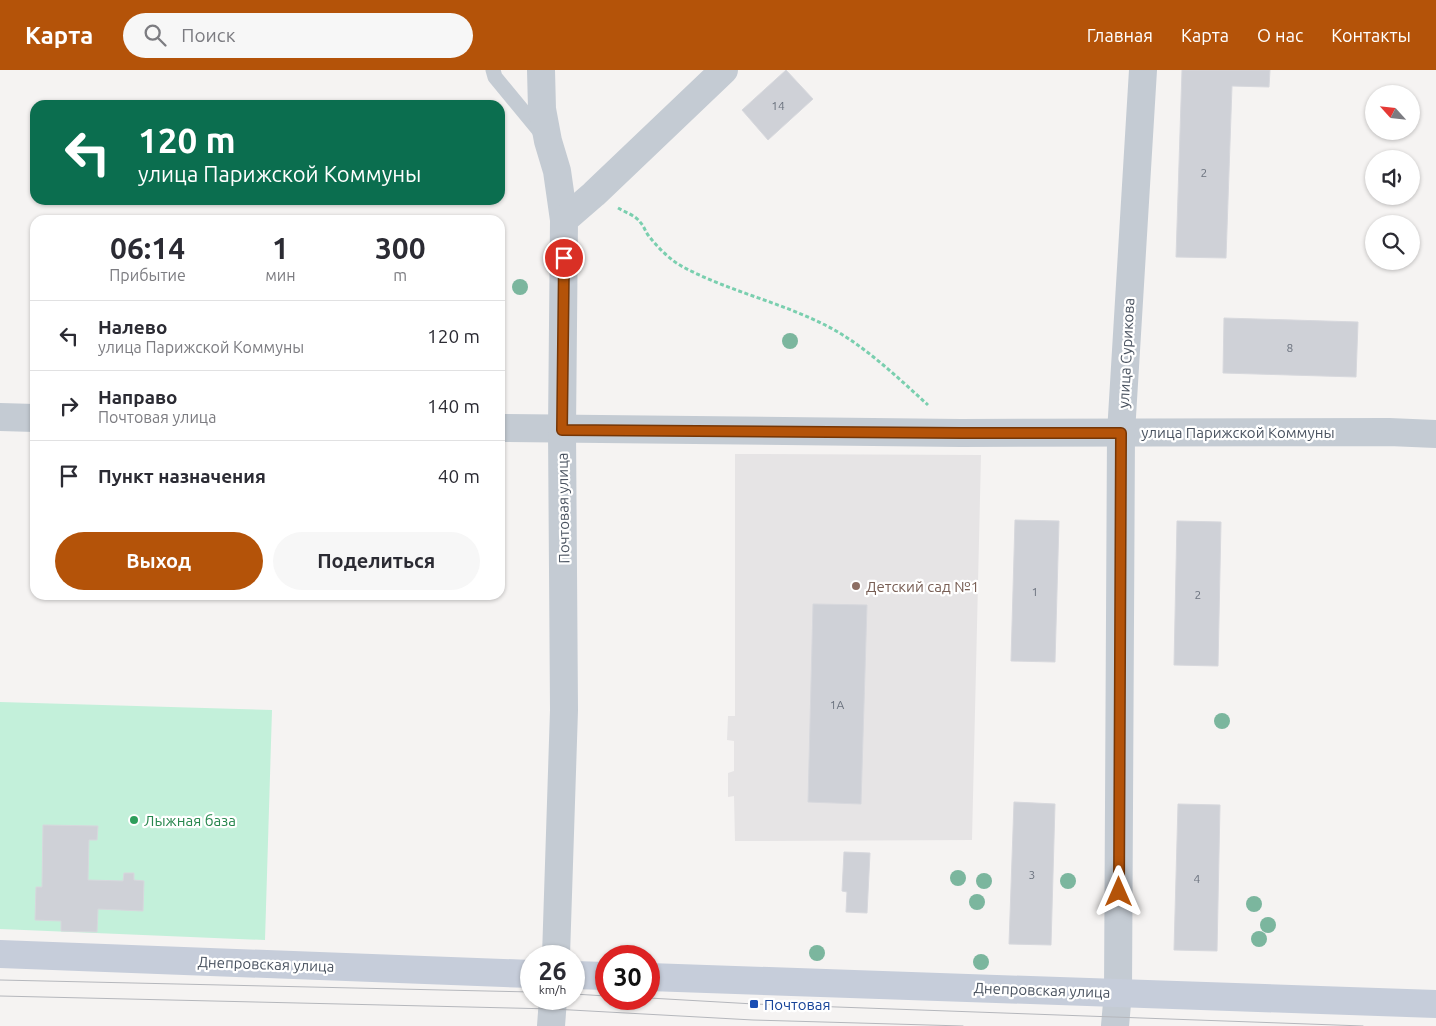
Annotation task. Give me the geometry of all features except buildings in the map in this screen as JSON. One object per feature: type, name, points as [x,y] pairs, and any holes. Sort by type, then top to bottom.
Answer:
[{"type":"street","name":"Почтовая улица","points":[[541,70],[542,109],[548,141],[557,172],[564,220],[562,430],[564,710],[556,945]]},
{"type":"street","points":[[564,220],[594,194],[724,70]]},
{"type":"street","name":"улица Сурикова","points":[[1115,1026],[1118,992],[1121,433],[1144,70]]},
{"type":"street","points":[[0,417],[30,418]]},
{"type":"street","name":"улица Парижской Коммуны","points":[[505,428],[961,433],[1389,432],[1436,434]]},
{"type":"street","name":"Днепровская улица","points":[[0,954],[520,974]]},
{"type":"street","name":"Днепровская улица","points":[[660,977],[1436,1004]]},
{"type":"street","points":[[551,1026],[552,1010]]},
{"type":"lane","points":[[493,70],[495,77],[548,141]]},
{"type":"path","points":[[594,194],[640,221],[648,234],[666,255],[684,267],[713,281],[823,324],[852,342],[886,368],[961,433]]},
{"type":"shaded area","name":"Детский сад №1","points":[[735,454],[981,455],[972,840],[735,841],[734,796],[728,797],[728,773],[734,771],[734,741],[727,740],[728,716],[735,716]]},
{"type":"green space","name":"Лыжная база","points":[[0,702],[272,710],[265,940],[0,929]]},
{"type":"tram line","points":[[0,980],[520,992]]},
{"type":"tram line","points":[[585,995],[595,995]]},
{"type":"tram line","points":[[0,996],[553,1009],[753,1020],[963,1026]]},
{"type":"tram line","points":[[660,999],[754,1004],[1363,1026]]},
{"type":"place","name":"Детский сад №1","points":[[856,586]]},
{"type":"place","name":"Лыжная база","points":[[134,820]]},
{"type":"place","name":"Почтовая","points":[[754,1004]]},
{"type":"route","points":[[564,258],[562,430],[1121,433],[1119,892]]}]
